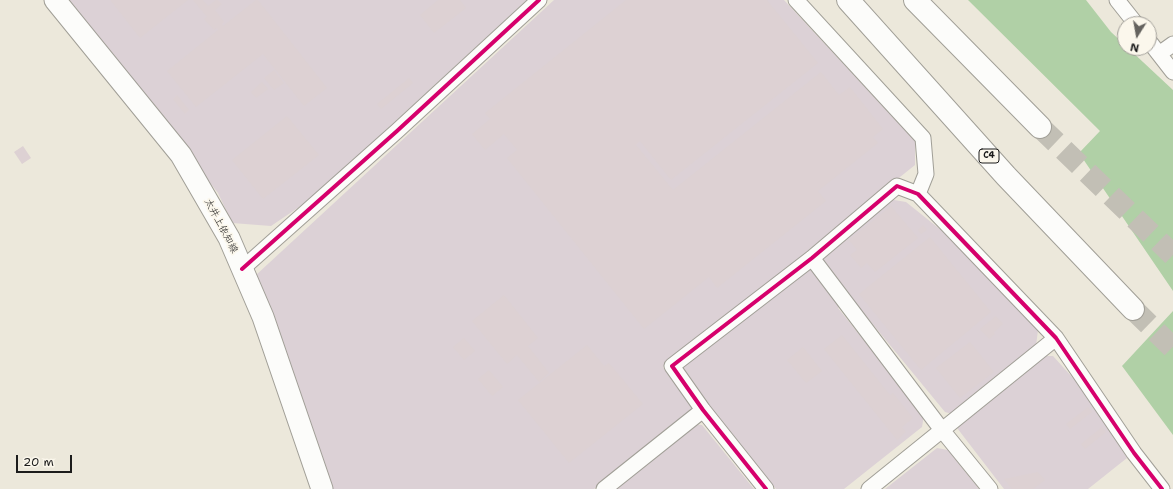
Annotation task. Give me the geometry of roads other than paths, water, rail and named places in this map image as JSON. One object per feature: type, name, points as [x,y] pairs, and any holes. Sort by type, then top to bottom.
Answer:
[{"type":"highway","name":"C4","points":[[848,0],[1006,176],[1133,309]]},
{"type":"highway","points":[[915,0],[1040,127]]},
{"type":"highway","points":[[920,0],[936,21]]},
{"type":"main road","name":"太井上依知線","points":[[55,0],[181,155],[229,238],[263,317],[322,489]]},
{"type":"street","points":[[242,269],[397,131],[539,0]]},
{"type":"street","points":[[796,0],[923,138],[926,174],[918,194]]},
{"type":"street","points":[[1117,0],[1130,16]]},
{"type":"street","points":[[1159,54],[1173,44]]},
{"type":"street","points":[[1157,51],[1173,72]]},
{"type":"street","points":[[766,489],[703,410],[672,366],[812,258],[897,186],[918,194],[1056,338],[1134,454],[1162,489]]},
{"type":"street","points":[[812,258],[942,430],[990,489]]},
{"type":"street","points":[[869,489],[1056,338]]},
{"type":"street","points":[[604,489],[703,410]]},
{"type":"tunnel","points":[[1040,127],[1173,255]]},
{"type":"tunnel","points":[[1133,309],[1173,348]]}]
